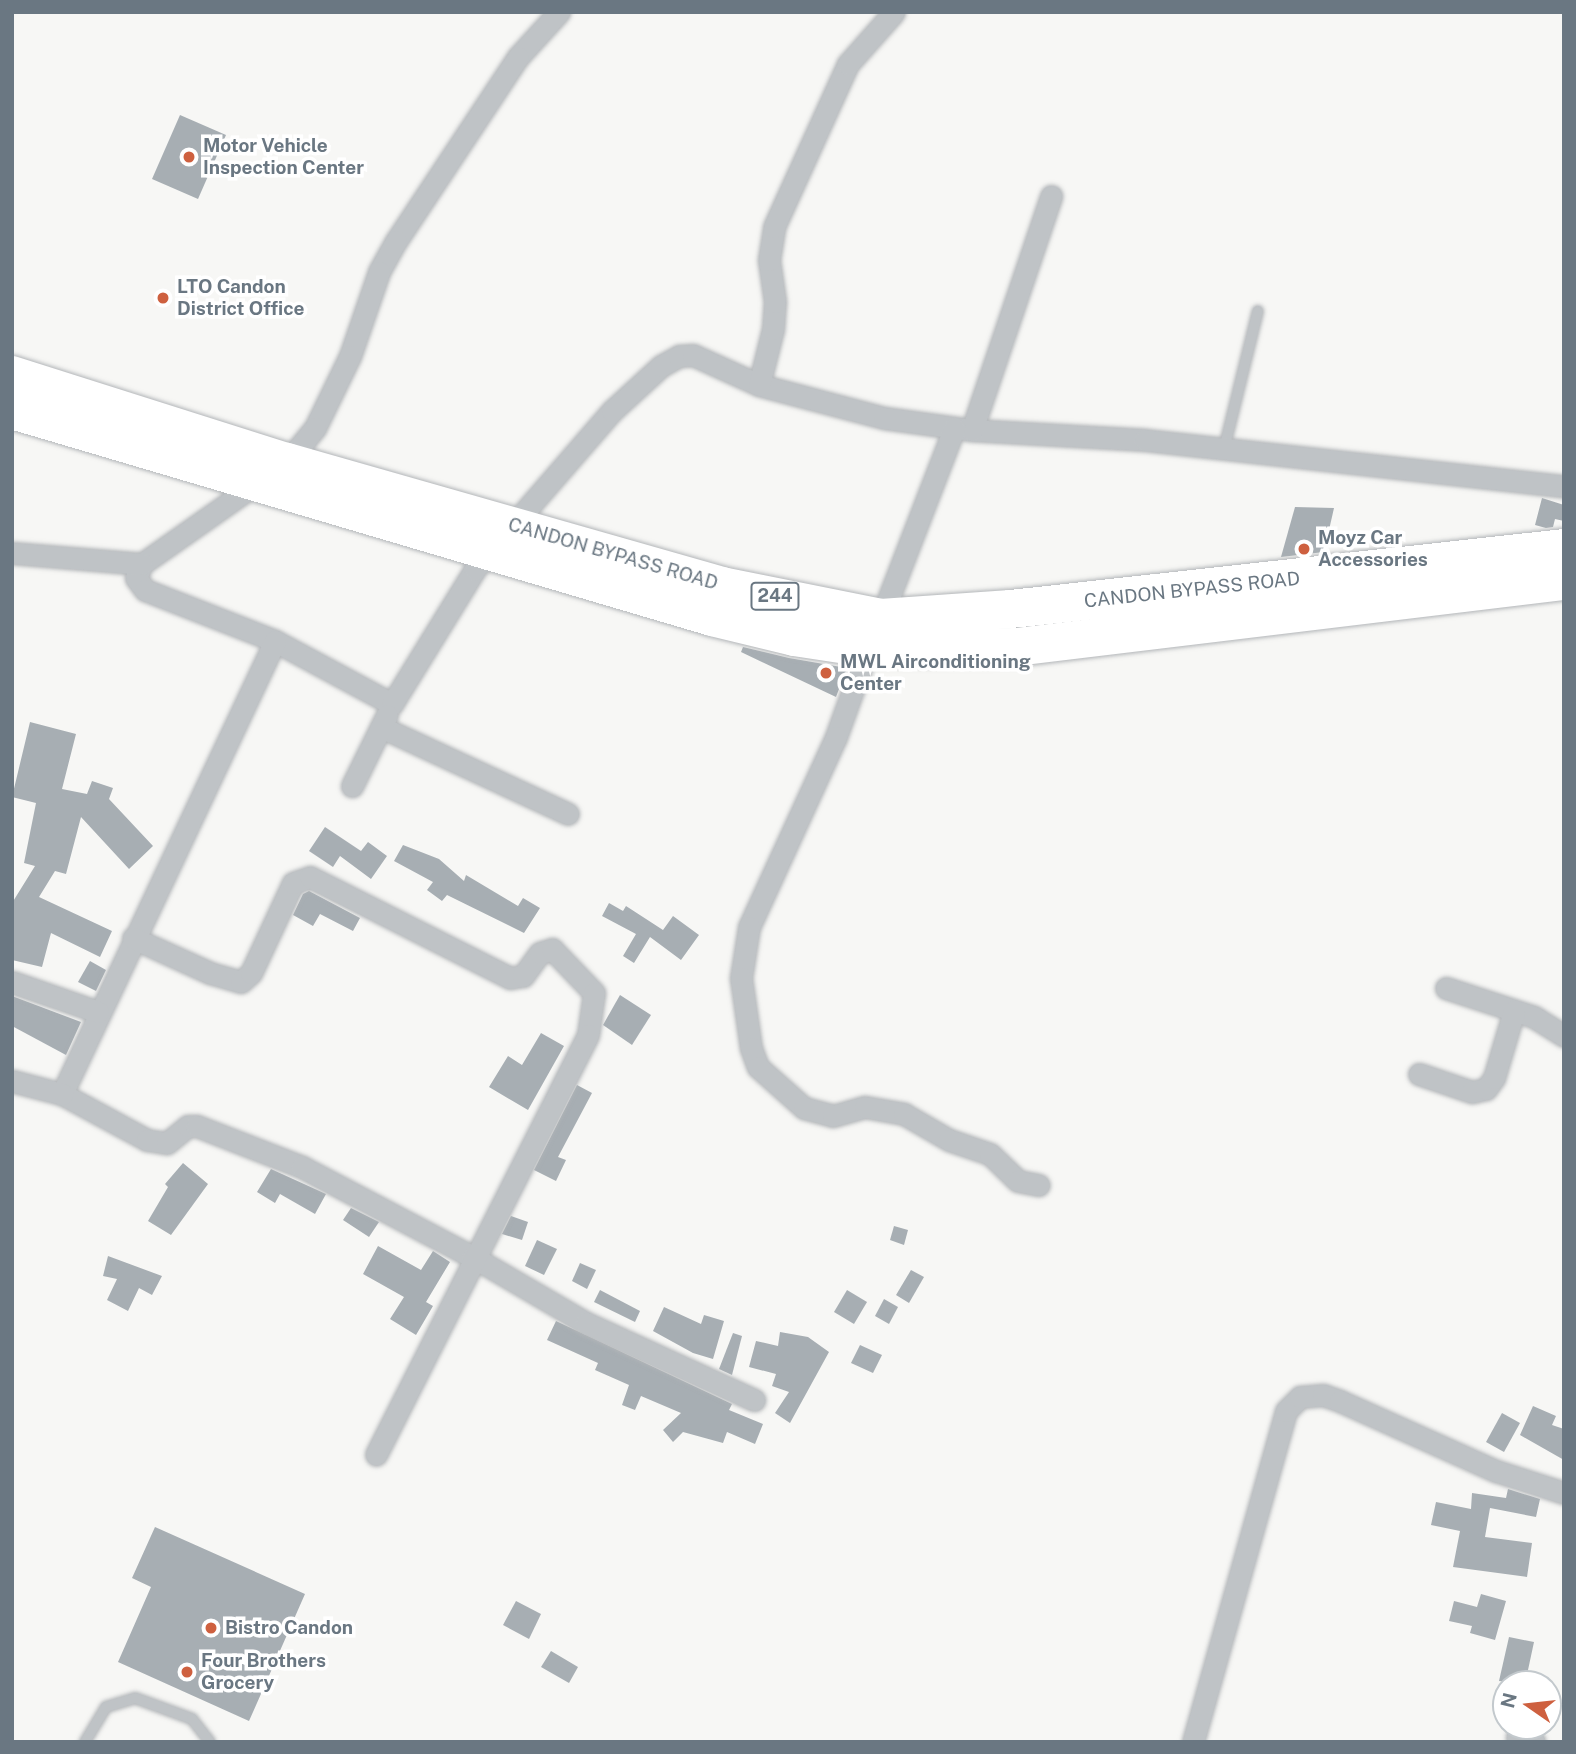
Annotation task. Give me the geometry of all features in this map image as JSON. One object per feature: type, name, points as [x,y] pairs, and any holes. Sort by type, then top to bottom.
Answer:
[{"type":"highway","name":"CANDON BYPASS ROAD","points":[[12,375],[272,472]]},
{"type":"highway","name":"CANDON BYPASS ROAD","points":[[12,410],[272,472],[504,537],[712,617],[794,637],[874,633],[1016,647],[1564,548]]},
{"type":"highway","name":"CANDON BYPASS ROAD","points":[[1276,598],[1564,581]]},
{"type":"street","points":[[393,704],[275,641],[145,590],[136,578],[142,564],[272,472],[315,428],[336,389],[379,272],[396,242],[518,57],[558,12]]},
{"type":"street","points":[[759,385],[773,329],[775,302],[769,260],[774,227],[848,64],[894,12]]},
{"type":"street","points":[[1039,1185],[1018,1181],[990,1154],[948,1140],[904,1114],[865,1107],[833,1116],[804,1108],[758,1067],[751,1048],[741,978],[747,936],[836,737],[874,633],[963,430],[1051,196]]},
{"type":"street","points":[[352,786],[393,704],[475,569],[612,411],[671,360],[693,355],[759,385],[884,418],[963,430],[1224,449],[1564,486]]},
{"type":"street","points":[[12,553],[142,564]]},
{"type":"street","points":[[62,1094],[98,1012],[275,641]]},
{"type":"street","points":[[381,727],[568,814]]},
{"type":"street","points":[[134,938],[210,973],[241,982],[251,973],[287,891],[303,877],[355,897],[510,978],[523,976],[547,948],[558,952],[594,993],[594,1014],[572,1067],[376,1455]]},
{"type":"street","points":[[12,982],[98,1012]]},
{"type":"street","points":[[1446,988],[1514,1011],[1564,1036]]},
{"type":"street","points":[[1419,1074],[1472,1092],[1486,1089],[1494,1078],[1514,1011]]},
{"type":"street","points":[[12,1081],[62,1094],[158,1143],[174,1140],[188,1126],[210,1129],[302,1167],[474,1257],[586,1323],[754,1400]]},
{"type":"street","points":[[1193,1742],[1286,1411],[1300,1397],[1323,1395],[1340,1401],[1496,1471],[1564,1493]]},
{"type":"lane","points":[[1224,449],[1258,310]]},
{"type":"lane","points":[[85,1742],[106,1707],[135,1698],[192,1719],[210,1742]]},
{"type":"building","name":"Motor Vehicle Inspection Center","points":[[180,115],[226,135],[198,199],[152,179]]},
{"type":"building","points":[[1542,498],[1564,505],[1564,521],[1555,519],[1553,527],[1546,528],[1535,525]]},
{"type":"building","points":[[1295,507],[1334,508],[1324,552],[1281,557]]},
{"type":"building","points":[[743,647],[847,668],[836,697],[741,652]]},
{"type":"building","points":[[30,722],[76,734],[62,789],[87,794],[92,781],[113,788],[109,799],[153,846],[129,869],[81,817],[66,874],[55,871],[39,897],[112,931],[100,957],[51,933],[42,967],[12,960],[12,903],[35,866],[24,863],[36,803],[12,797]]},
{"type":"building","points":[[325,827],[361,851],[368,842],[387,856],[371,879],[340,856],[333,867],[309,851]]},
{"type":"building","points":[[403,845],[439,859],[464,881],[466,875],[518,906],[523,898],[540,908],[524,933],[447,895],[442,901],[427,890],[433,882],[394,861]]},
{"type":"building","points":[[309,891],[360,918],[353,931],[320,914],[313,926],[293,915],[303,894]]},
{"type":"building","points":[[609,903],[623,911],[626,906],[663,930],[673,916],[699,935],[681,960],[650,937],[634,963],[623,956],[636,934],[602,916]]},
{"type":"building","points":[[90,961],[106,970],[96,991],[78,982]]},
{"type":"building","points":[[620,995],[651,1015],[632,1045],[603,1025]]},
{"type":"building","points":[[12,996],[81,1022],[66,1055],[12,1026]]},
{"type":"building","points":[[541,1033],[564,1046],[528,1110],[489,1087],[508,1056],[522,1065]]},
{"type":"building","points":[[577,1085],[592,1093],[558,1157],[566,1160],[556,1181],[534,1170]]},
{"type":"building","points":[[183,1163],[208,1184],[171,1235],[148,1221],[168,1187],[165,1184]]},
{"type":"building","points":[[271,1169],[326,1194],[315,1214],[280,1194],[275,1203],[257,1192]]},
{"type":"building","points":[[351,1208],[379,1222],[369,1237],[343,1220]]},
{"type":"building","points":[[511,1216],[528,1222],[522,1240],[502,1234]]},
{"type":"building","points":[[894,1226],[908,1230],[904,1245],[890,1240]]},
{"type":"building","points":[[537,1240],[557,1249],[544,1275],[525,1266]]},
{"type":"building","points":[[378,1246],[421,1270],[433,1251],[450,1262],[426,1302],[433,1306],[416,1335],[390,1319],[404,1297],[363,1274]]},
{"type":"building","points":[[108,1256],[162,1276],[152,1295],[139,1288],[128,1311],[107,1300],[117,1279],[103,1276]]},
{"type":"building","points":[[580,1263],[596,1270],[587,1289],[572,1281]]},
{"type":"building","points":[[911,1270],[924,1277],[909,1303],[896,1295]]},
{"type":"building","points":[[600,1290],[640,1311],[635,1322],[594,1302]]},
{"type":"building","points":[[847,1290],[867,1302],[854,1324],[834,1312]]},
{"type":"building","points":[[884,1299],[898,1307],[889,1324],[875,1316]]},
{"type":"building","points":[[664,1307],[701,1324],[704,1315],[724,1321],[713,1359],[693,1353],[653,1331]]},
{"type":"building","points":[[556,1321],[732,1404],[729,1410],[763,1424],[755,1444],[727,1432],[723,1443],[683,1432],[673,1442],[663,1430],[681,1413],[641,1396],[635,1410],[622,1405],[629,1385],[595,1370],[598,1363],[547,1340]]},
{"type":"building","points":[[780,1332],[808,1337],[829,1352],[790,1423],[775,1413],[789,1392],[772,1386],[776,1374],[749,1367],[756,1341],[778,1346]]},
{"type":"building","points":[[733,1333],[742,1336],[732,1375],[719,1369]]},
{"type":"building","points":[[860,1345],[882,1355],[873,1373],[851,1363]]},
{"type":"building","points":[[1533,1406],[1556,1416],[1552,1425],[1564,1429],[1564,1460],[1520,1435]]},
{"type":"building","points":[[1502,1413],[1520,1423],[1504,1452],[1486,1442]]},
{"type":"building","points":[[1508,1489],[1540,1499],[1536,1517],[1490,1508],[1485,1537],[1532,1543],[1527,1577],[1453,1567],[1460,1531],[1431,1525],[1436,1502],[1471,1509],[1472,1493],[1506,1498]]},
{"type":"building","name":"Bistro Candon","points":[[155,1527],[305,1594],[249,1721],[118,1662],[151,1587],[132,1578]]},
{"type":"building","points":[[1481,1594],[1506,1601],[1495,1640],[1470,1633],[1472,1626],[1449,1621],[1454,1601],[1477,1607]]},
{"type":"building","points":[[516,1601],[541,1614],[529,1639],[503,1625]]},
{"type":"building","points":[[1509,1637],[1534,1642],[1528,1670],[1502,1670]]},
{"type":"building","points":[[551,1651],[578,1667],[569,1683],[541,1667]]},
{"type":"place","name":"Motor Vehicle Inspection Center","points":[[189,157]]},
{"type":"place","name":"LTO Candon District Office","points":[[163,298]]},
{"type":"place","name":"Moyz Car Accessories","points":[[1304,549]]},
{"type":"place","name":"MWL Airconditioning Center","points":[[826,673]]},
{"type":"place","name":"Bistro Candon","points":[[211,1628]]},
{"type":"place","name":"Four Brothers Grocery","points":[[187,1672]]}]
